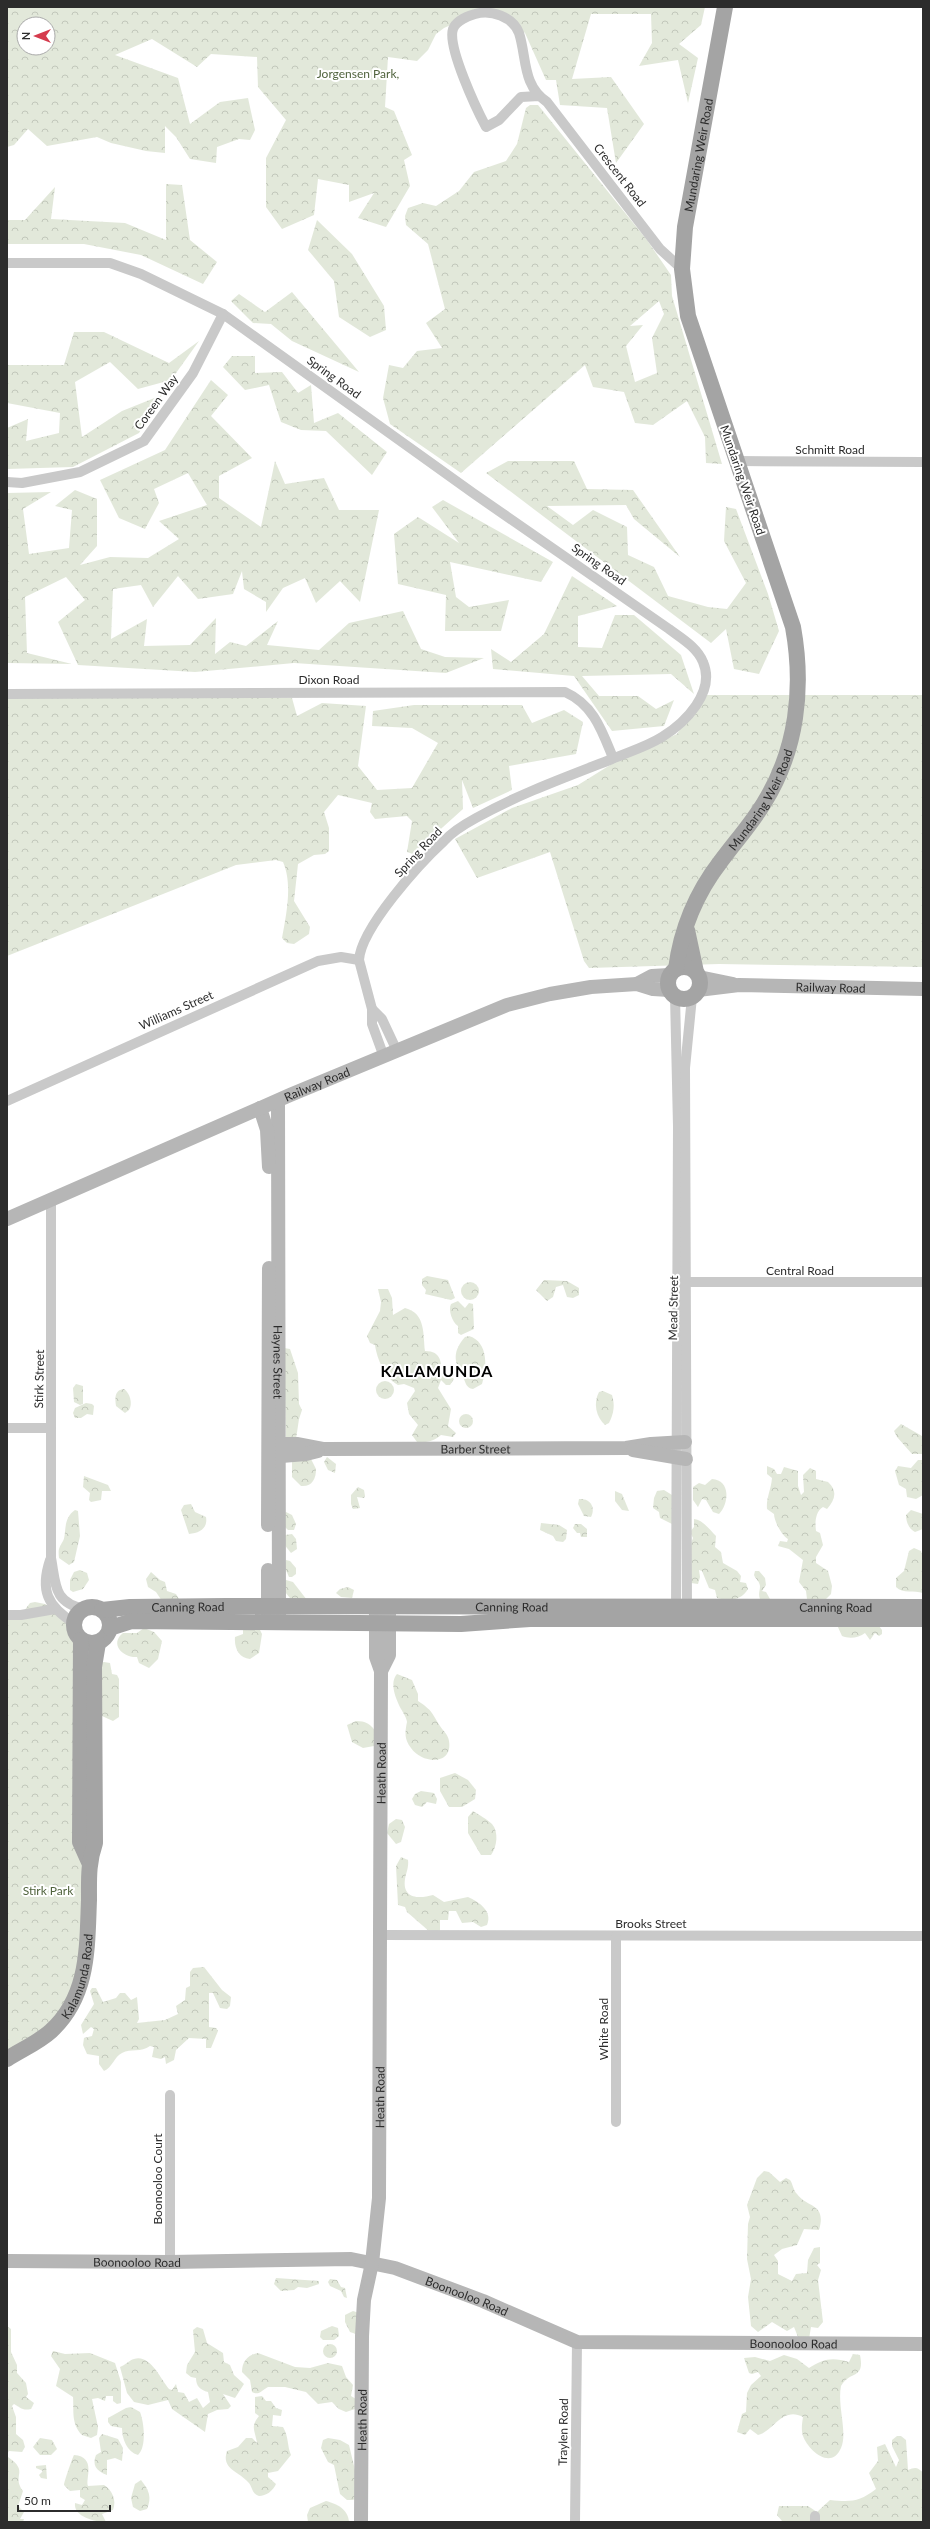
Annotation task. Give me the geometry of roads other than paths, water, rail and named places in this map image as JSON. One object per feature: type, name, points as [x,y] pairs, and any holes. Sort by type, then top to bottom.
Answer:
[{"type":"main road","name":"Mundaring Weir Road","points":[[672,982],[678,949],[695,904],[709,877],[764,803],[774,785],[788,750],[797,710],[798,671],[792,628],[738,462],[688,316],[682,269],[685,227],[725,7]]},
{"type":"main road","points":[[686,928],[696,984]]},
{"type":"main road","points":[[683,967],[696,984],[681,998],[672,982],[683,967]]},
{"type":"main road","points":[[441,1624],[442,1606]]},
{"type":"main road","name":"Canning Road","points":[[102,1610],[130,1607],[442,1606],[923,1619]]},
{"type":"main road","points":[[90,1607],[102,1610],[108,1618],[110,1628],[106,1637],[98,1642],[89,1643],[81,1640],[75,1633],[74,1623],[80,1612],[85,1608],[90,1607]]},
{"type":"main road","name":"Canning Road","points":[[110,1628],[132,1621],[441,1624],[682,1613],[923,1607]]},
{"type":"main road","name":"Kalamunda Road","points":[[81,1640],[88,1716]]},
{"type":"main road","name":"Kalamunda Road","points":[[7,2059],[50,2032],[70,2008],[81,1985],[88,1951],[89,1862],[95,1843],[87,1775],[88,1716],[98,1642]]},
{"type":"street","name":"Crescent Road","points":[[539,96],[521,97],[499,120],[486,127],[467,90],[452,39],[453,29],[461,21],[482,12],[505,16],[518,32],[524,67],[539,96],[547,102],[660,249],[682,269]]},
{"type":"street","name":"Spring Road","points":[[7,263],[110,263],[142,274],[223,314],[694,647],[703,661],[706,681],[703,693],[694,709],[661,738],[502,805],[475,819],[445,839],[412,875],[367,934],[360,951],[359,960],[372,1009],[372,1024],[391,1054]]},
{"type":"street","name":"Coreen Way","points":[[7,482],[22,483],[80,472],[144,441],[193,373],[223,314]]},
{"type":"street","name":"Schmitt Road","points":[[738,462],[923,462]]},
{"type":"street","name":"Dixon Road","points":[[7,694],[565,692],[578,698],[587,706],[597,720],[613,758]]},
{"type":"street","name":"Williams Street","points":[[7,1101],[318,961],[341,957],[359,960]]},
{"type":"street","name":"Railway Road","points":[[7,1219],[260,1108],[521,1001],[571,990],[637,984],[653,989],[672,982]]},
{"type":"street","name":"Mead Street","points":[[672,982],[682,1282]]},
{"type":"street","name":"Railway Road","points":[[696,984],[923,989]]},
{"type":"street","name":"Mead Street","points":[[682,1613],[681,1442],[685,1068],[696,984]]},
{"type":"street","name":"Haynes Street","points":[[274,1623],[274,1175],[278,1101]]},
{"type":"street","name":"Haynes Street","points":[[260,1108],[267,1130],[274,1175]]},
{"type":"street","name":"Stirk Street","points":[[51,1200],[51,1558],[55,1584],[59,1596],[74,1607],[85,1608]]},
{"type":"street","name":"Central Road","points":[[682,1282],[923,1282]]},
{"type":"street","points":[[7,1428],[51,1428]]},
{"type":"street","name":"Barber Street","points":[[273,1451],[306,1454],[324,1449],[626,1448],[681,1442]]},
{"type":"street","name":"Barber Street","points":[[626,1448],[682,1458]]},
{"type":"street","name":"Stirk Street","points":[[51,1558],[46,1571],[46,1589],[50,1602],[55,1609],[74,1623]]},
{"type":"street","name":"Heath Road","points":[[361,2522],[362,2336],[364,2300],[372,2263],[379,2198],[381,1671],[389,1655],[383,1624],[383,1606]]},
{"type":"street","points":[[7,1615],[55,1609]]},
{"type":"street","name":"Brooks Street","points":[[379,1935],[923,1936]]},
{"type":"street","name":"White Road","points":[[616,1936],[616,2122]]},
{"type":"street","name":"Boonooloo Court","points":[[170,2095],[170,2262]]},
{"type":"street","name":"Boonooloo Road","points":[[7,2261],[170,2262],[325,2258],[372,2263],[395,2268],[483,2301],[577,2342],[923,2344]]},
{"type":"street","name":"Traylen Road","points":[[576,2522],[577,2342]]},
{"type":"district","name":"KALAMUNDA","points":[[437,1370]]},
{"type":"park label","name":"Jorgensen Park,","points":[[358,73]]},
{"type":"park label","name":"Stirk Park","points":[[48,1890]]}]
